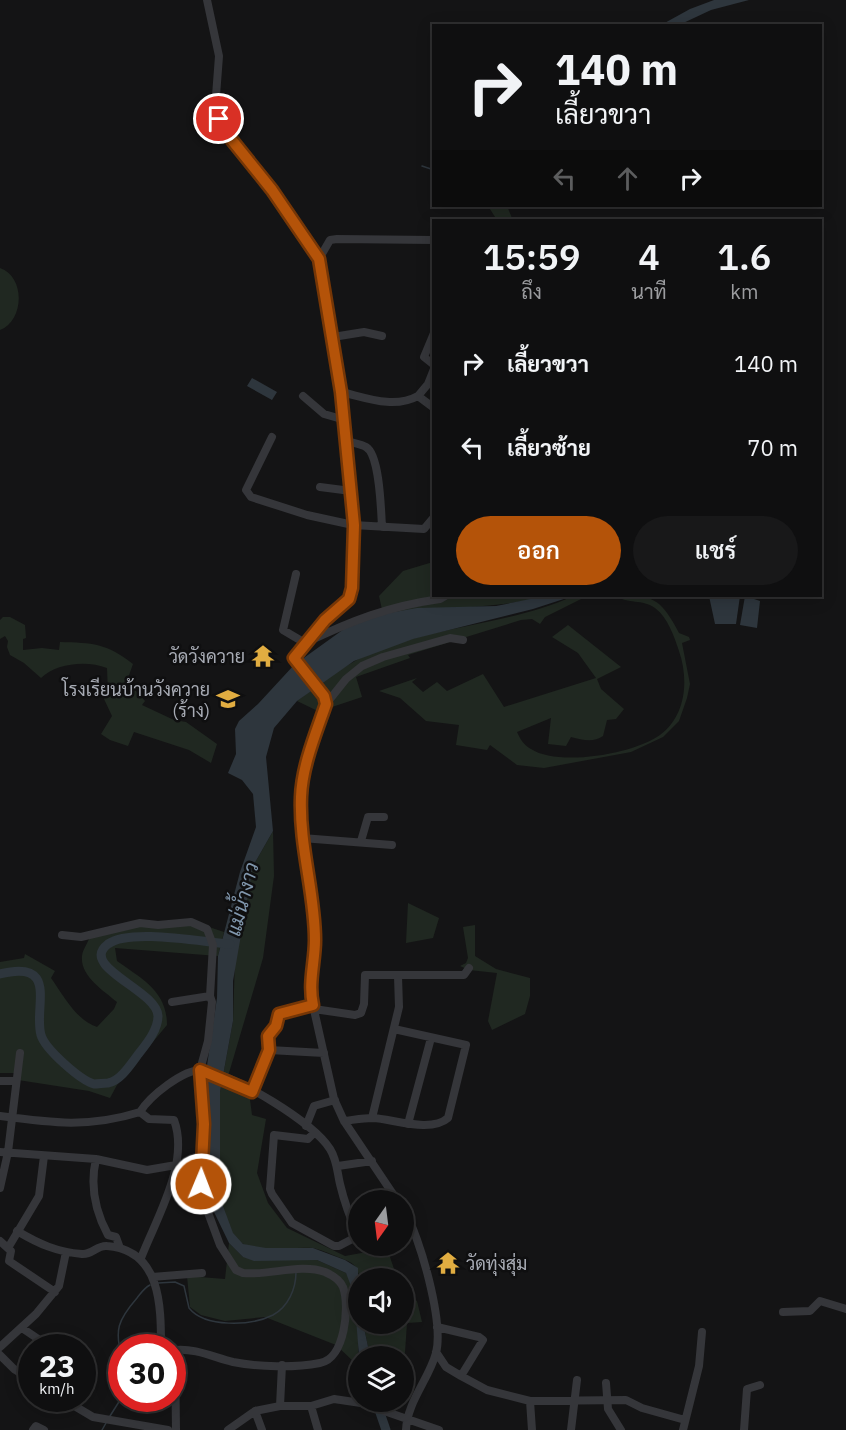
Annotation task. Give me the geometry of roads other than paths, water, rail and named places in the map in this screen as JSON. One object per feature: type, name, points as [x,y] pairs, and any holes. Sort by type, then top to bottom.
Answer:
[{"type":"street","points":[[207,0],[219,56],[215,109],[227,134],[272,190],[319,259],[333,337],[345,420],[354,525],[352,588],[349,599],[305,643],[294,658],[325,700]]},
{"type":"street","points":[[319,259],[330,240],[432,240]]},
{"type":"street","points":[[333,337],[364,332],[382,336]]},
{"type":"street","points":[[432,338],[424,357],[432,364]]},
{"type":"street","points":[[341,392],[387,403],[405,403],[418,396],[428,384],[432,369]]},
{"type":"street","points":[[303,396],[324,414],[345,420]]},
{"type":"street","points":[[418,396],[432,406]]},
{"type":"street","points":[[272,437],[246,490],[247,494],[307,514],[354,525],[424,529],[432,519]]},
{"type":"street","points":[[347,441],[365,446],[371,453],[381,496],[382,527]]},
{"type":"street","points":[[320,487],[351,491]]},
{"type":"street","points":[[296,574],[283,630],[305,643]]},
{"type":"street","points":[[305,643],[357,618],[378,611],[443,597]]},
{"type":"street","points":[[391,1190],[344,1121],[335,1100],[310,992],[315,939],[302,838],[301,795],[309,753],[325,700],[350,674],[374,660],[450,638],[463,639]]},
{"type":"street","points":[[361,841],[368,817],[384,817]]},
{"type":"street","points":[[302,838],[392,845]]},
{"type":"street","points":[[63,935],[81,937],[140,923],[158,925],[191,922],[203,926],[213,945],[210,996],[212,1002],[202,1070],[202,1191],[220,1245],[236,1270],[243,1273],[296,1270],[324,1272],[335,1277],[343,1287],[342,1341],[338,1350],[327,1361],[282,1365],[236,1362],[195,1350],[186,1350]]},
{"type":"street","points":[[252,1092],[269,1050],[268,1036],[276,1026],[279,1014],[314,1007],[355,1015],[361,1013],[364,1004],[365,975],[464,975],[470,968]]},
{"type":"street","points":[[372,1118],[399,1007],[398,976]]},
{"type":"street","points":[[172,1002],[210,996]]},
{"type":"street","points":[[344,1121],[372,1118],[408,1124],[436,1123],[448,1118],[466,1045],[394,1029]]},
{"type":"street","points":[[408,1124],[431,1038]]},
{"type":"street","points":[[269,1050],[324,1053]]},
{"type":"street","points":[[0,1188],[20,1053]]},
{"type":"street","points":[[0,1116],[76,1124],[113,1120],[140,1112],[148,1099],[178,1077],[202,1070],[272,1099],[314,1133],[329,1148],[338,1166],[348,1210]]},
{"type":"street","points":[[0,1081],[16,1081]]},
{"type":"street","points":[[306,1126],[314,1106],[335,1100]]},
{"type":"street","points":[[140,1112],[149,1119],[174,1120],[176,1165],[171,1192],[156,1219],[141,1258]]},
{"type":"street","points":[[314,1133],[308,1139],[274,1135],[271,1192],[292,1223],[337,1246],[348,1241]]},
{"type":"street","points":[[4,1152],[96,1159],[147,1170],[176,1165]]},
{"type":"street","points":[[8,1248],[41,1189],[44,1156]]},
{"type":"street","points":[[96,1159],[91,1182],[100,1218],[108,1235],[116,1237],[120,1248]]},
{"type":"street","points":[[338,1166],[372,1161]]},
{"type":"street","points":[[17,1232],[44,1247],[66,1252],[83,1255],[104,1245],[120,1248],[141,1258],[154,1281],[161,1314],[161,1334]]},
{"type":"street","points":[[0,1241],[11,1252],[9,1261],[55,1292]]},
{"type":"street","points":[[406,1430],[407,1418],[436,1352],[437,1327],[429,1277],[414,1241]]},
{"type":"street","points":[[0,1347],[22,1328],[55,1292],[59,1286],[66,1252]]},
{"type":"street","points":[[154,1281],[202,1273]]},
{"type":"street","points":[[783,1312],[810,1311],[820,1301],[846,1309]]},
{"type":"street","points":[[437,1327],[479,1336],[483,1340],[461,1376]]},
{"type":"street","points":[[22,1328],[31,1334]]},
{"type":"street","points":[[683,1430],[699,1366],[702,1332]]},
{"type":"street","points":[[436,1352],[446,1367],[487,1390],[530,1401],[626,1400],[642,1408],[685,1420]]},
{"type":"street","points":[[0,1355],[18,1369]]},
{"type":"street","points":[[280,1406],[282,1365]]},
{"type":"street","points":[[571,1430],[577,1380]]},
{"type":"street","points":[[606,1383],[606,1401],[612,1417],[621,1430]]},
{"type":"street","points":[[744,1430],[747,1389],[760,1385]]},
{"type":"street","points":[[228,1430],[255,1411],[280,1406],[311,1406],[334,1399],[361,1403],[440,1430]]},
{"type":"street","points":[[530,1401],[532,1430]]},
{"type":"street","points":[[311,1406],[318,1430]]},
{"type":"street","points":[[255,1411],[262,1430]]},
{"type":"street","points":[[86,1412],[93,1416],[168,1430]]},
{"type":"street","points":[[175,1412],[176,1430]]},
{"type":"street","points":[[33,1430],[36,1426],[44,1430]]},
{"type":"water","points":[[714,0],[749,0],[711,10],[681,24],[663,24],[690,9]]},
{"type":"water","points":[[252,378],[277,392],[272,400],[247,386]]},
{"type":"water","points":[[540,597],[570,597],[533,609],[413,639],[354,661],[297,701],[274,728],[266,757],[273,831],[253,866],[233,981],[233,1021],[220,1092],[220,1198],[233,1233],[243,1244],[266,1248],[313,1248],[345,1260],[358,1268],[348,1268],[348,1278],[346,1273],[317,1260],[254,1261],[243,1257],[229,1243],[214,1212],[210,1189],[205,1079],[217,998],[218,956],[240,872],[256,827],[253,794],[242,780],[228,773],[236,754],[235,729],[239,721],[294,665],[344,629],[383,614],[417,608],[496,606]]},
{"type":"water","points":[[709,597],[740,597],[736,624],[715,624]]},
{"type":"water","points":[[745,597],[760,601],[757,628],[740,625]]},
{"type":"water","points":[[357,1334],[365,1334],[368,1346],[358,1346]]},
{"type":"waterway","points":[[422,166],[432,169]]},
{"type":"waterway","points":[[0,974],[19,971],[31,973],[40,989],[39,1024],[44,1041],[56,1056],[80,1077],[94,1084],[108,1083],[117,1079],[130,1066],[146,1044],[158,1021],[154,1006],[146,997],[110,970],[103,961],[101,953],[108,944],[118,939],[149,936],[230,944]]},
{"type":"waterway","points":[[158,1283],[175,1282],[184,1286],[189,1308],[206,1319],[241,1323],[264,1319],[278,1312],[293,1291],[296,1272]]},
{"type":"waterway","points":[[118,1334],[122,1319],[141,1292],[150,1285]]},
{"type":"waterway","points":[[110,1416],[113,1412]]},
{"type":"waterway","name":"แม่น้ำงาว","points":[[380,1412],[386,1430]]},
{"type":"waterway","points":[[102,1430],[106,1423]]},
{"type":"place","name":"วัดวังควาย","points":[[263,656]]},
{"type":"place","name":"โรงเรียนบ้านวังควาย (ร้าง)","points":[[228,699]]},
{"type":"place","name":"วัดทุ่งสุ่ม","points":[[448,1263]]}]
